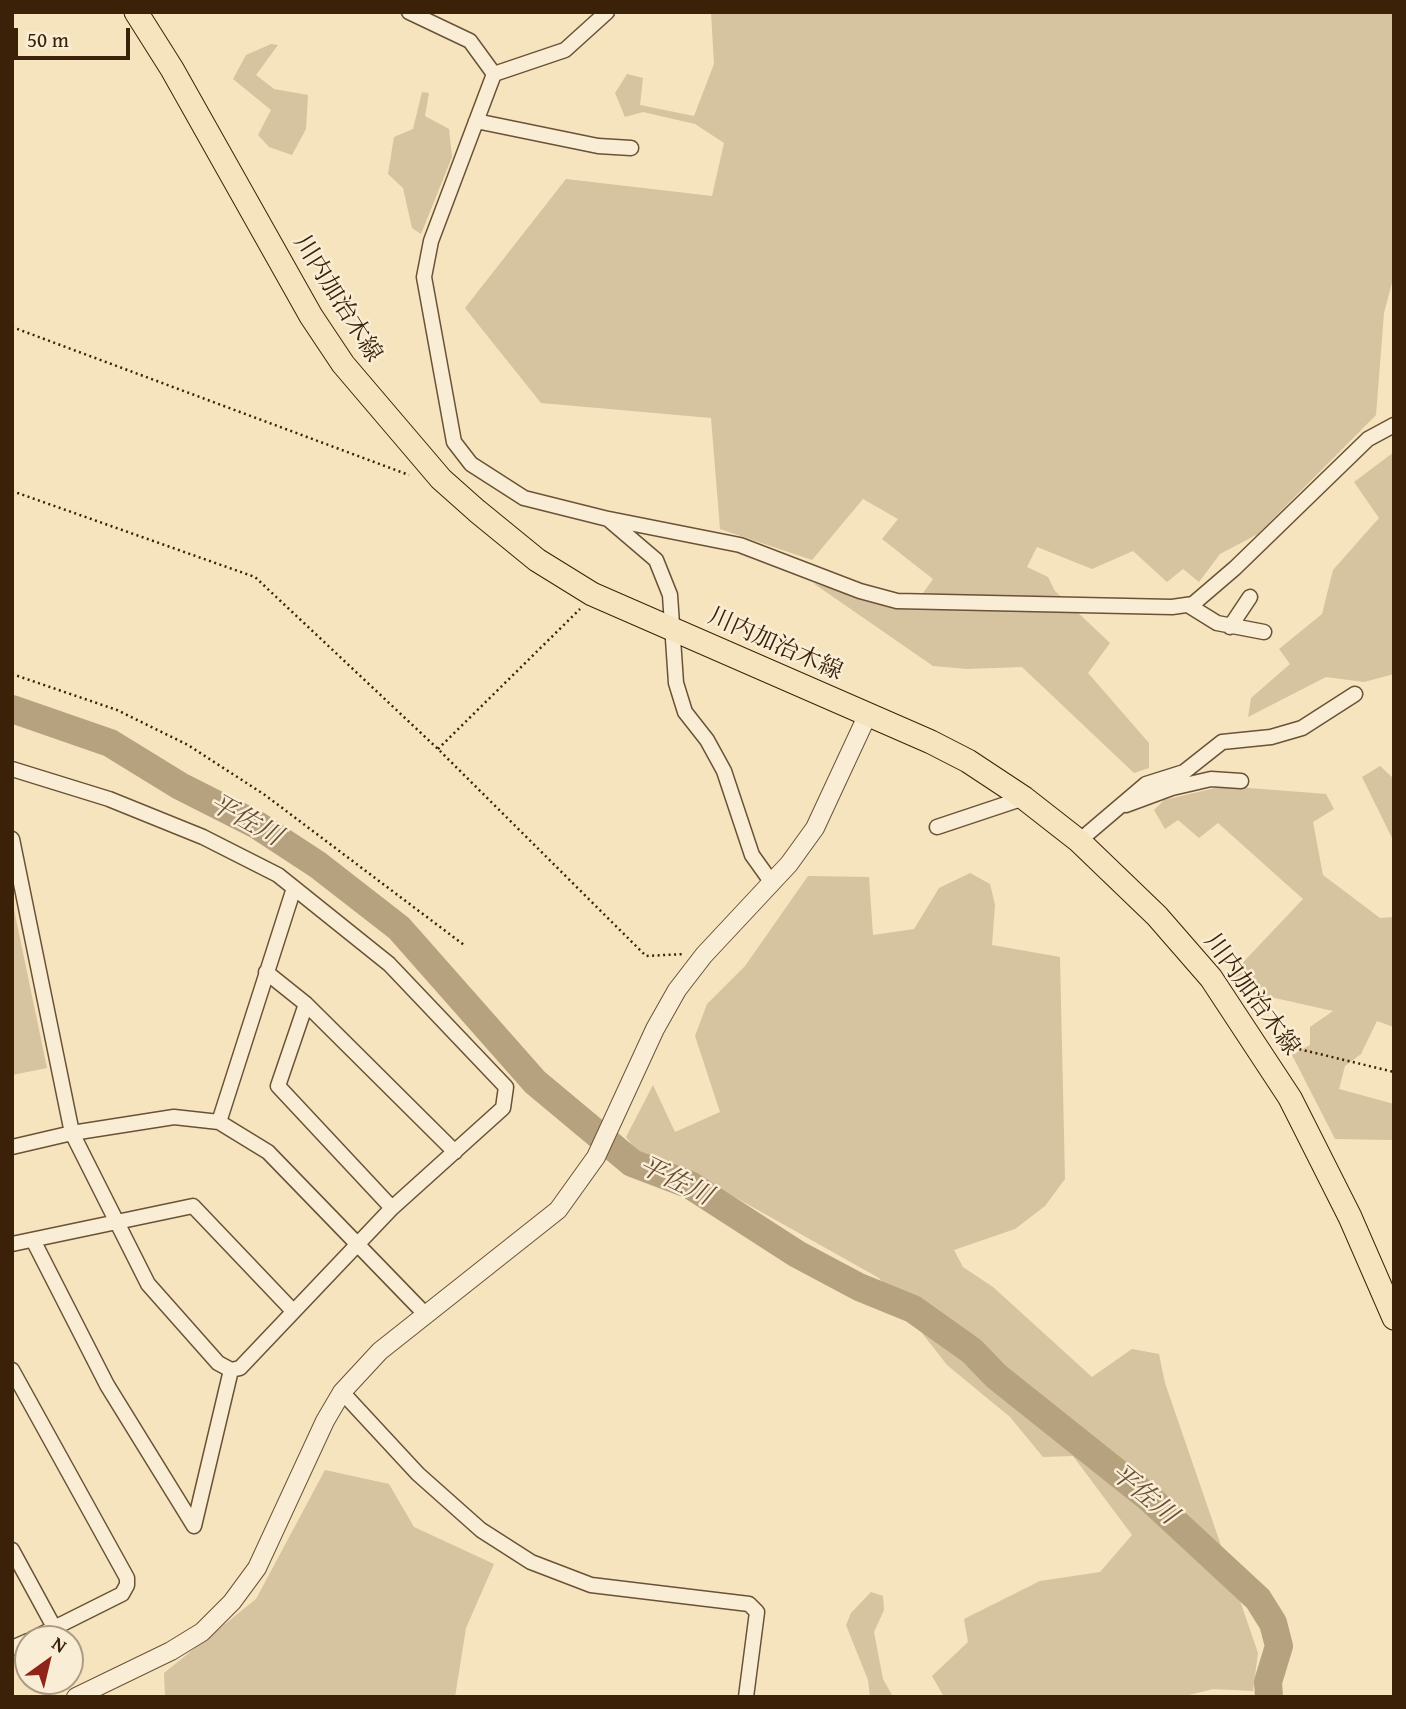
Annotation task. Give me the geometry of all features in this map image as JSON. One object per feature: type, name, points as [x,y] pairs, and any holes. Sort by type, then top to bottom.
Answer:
[{"type":"main road","name":"川内加治木線","points":[[136,12],[178,80],[311,316],[343,364],[441,479],[518,545],[592,594],[868,714],[968,761],[1024,798],[1079,841],[1173,933],[1211,978],[1257,1044],[1290,1098],[1326,1169],[1394,1318]]},
{"type":"street","points":[[409,12],[470,41],[494,74]]},
{"type":"street","points":[[494,74],[565,50],[607,12]]},
{"type":"street","points":[[494,74],[431,241],[424,278],[454,442],[471,464],[524,498],[608,519],[740,545],[860,591],[897,601],[1188,605],[1193,604],[1235,568],[1368,439],[1394,425]]},
{"type":"street","points":[[476,121],[598,146],[631,148]]},
{"type":"street","points":[[608,519],[656,560],[670,595],[676,683],[685,712],[707,740],[724,771],[752,855],[772,883]]},
{"type":"street","points":[[1230,627],[1250,597]]},
{"type":"street","points":[[1188,605],[1204,616],[1230,627],[1264,632]]},
{"type":"street","points":[[1079,841],[1146,785],[1184,772],[1222,742],[1271,737],[1302,728],[1356,694]]},
{"type":"street","points":[[76,1697],[171,1651],[202,1632],[232,1602],[257,1568],[325,1421],[342,1392],[380,1351],[558,1210],[596,1157],[664,1011],[704,955],[772,883],[815,828],[868,714]]},
{"type":"street","points":[[12,769],[110,799],[203,837],[278,875],[389,964],[506,1087],[503,1108],[392,1208],[240,1368],[231,1370],[218,1363],[148,1284],[72,1133],[12,839]]},
{"type":"street","points":[[1115,809],[1172,788],[1211,779],[1241,781]]},
{"type":"street","points":[[937,827],[1024,798]]},
{"type":"street","points":[[219,1122],[294,888]]},
{"type":"street","points":[[266,972],[306,1003],[455,1152]]},
{"type":"street","points":[[306,1003],[278,1086],[392,1208]]},
{"type":"street","points":[[12,1147],[72,1133],[174,1117],[219,1122],[268,1152],[426,1315]]},
{"type":"street","points":[[12,1244],[119,1224],[193,1206],[293,1311]]},
{"type":"street","points":[[33,1240],[107,1385],[194,1526],[231,1370]]},
{"type":"street","points":[[12,1370],[127,1578],[127,1586],[122,1594],[63,1625]]},
{"type":"street","points":[[342,1392],[439,1493],[481,1530],[531,1562],[592,1585],[749,1604],[757,1612],[746,1697]]},
{"type":"street","points":[[12,1550],[53,1625]]},
{"type":"path","points":[[12,327],[409,475]]},
{"type":"path","points":[[12,491],[255,577],[438,749],[646,956],[704,955]]},
{"type":"path","points":[[438,749],[592,594]]},
{"type":"path","points":[[12,674],[117,710],[188,745],[265,795],[464,946]]},
{"type":"path","points":[[1257,1044],[1276,1043],[1394,1072]]},
{"type":"shaded area","points":[[711,12],[1394,12],[1394,275],[1384,313],[1376,415],[1258,534],[1220,554],[1199,582],[1183,569],[1167,582],[1133,551],[1092,569],[1037,547],[1027,567],[1048,577],[1055,591],[1110,643],[1088,673],[1149,743],[1149,768],[1134,773],[1022,667],[967,669],[933,666],[813,583],[911,610],[933,579],[882,539],[898,519],[863,499],[812,560],[720,529],[711,418],[541,403],[465,308],[566,179],[712,196],[724,143],[695,124],[643,112],[625,117],[615,93],[627,74],[643,78],[640,105],[694,116],[714,64]]},
{"type":"shaded area","points":[[271,44],[278,45],[256,75],[274,89],[308,95],[306,129],[292,155],[269,147],[258,135],[271,110],[233,79],[246,55]]},
{"type":"shaded area","points":[[422,92],[429,93],[425,116],[449,129],[452,157],[421,234],[412,228],[403,188],[388,174],[394,137],[413,129]]},
{"type":"shaded area","points":[[1394,452],[1394,674],[1364,682],[1326,677],[1248,717],[1251,698],[1290,664],[1279,649],[1322,614],[1333,570],[1379,518],[1354,482]]},
{"type":"shaded area","points":[[1380,766],[1394,779],[1394,842],[1362,777]]},
{"type":"shaded area","points":[[1224,786],[1326,794],[1334,809],[1313,822],[1323,875],[1380,918],[1394,917],[1394,1027],[1377,1021],[1361,1054],[1345,1066],[1339,1089],[1394,1104],[1394,1140],[1335,1139],[1292,1055],[1310,1045],[1310,1027],[1333,1011],[1248,992],[1231,975],[1303,899],[1218,823],[1199,838],[1178,820],[1165,829],[1154,810],[1164,800]]},
{"type":"shaded area","points":[[970,873],[990,884],[995,905],[992,945],[1060,957],[1065,1179],[1045,1206],[1015,1229],[954,1250],[963,1267],[993,1287],[1092,1377],[1132,1349],[1159,1354],[1165,1383],[1258,1653],[1253,1691],[1213,1689],[1181,1697],[944,1697],[932,1676],[968,1642],[964,1619],[1040,1581],[1100,1572],[1132,1535],[1073,1456],[1043,1457],[1010,1417],[947,1365],[879,1278],[683,1168],[639,1154],[626,1137],[653,1085],[675,1132],[720,1112],[695,1036],[707,1004],[745,966],[808,876],[869,877],[873,935],[914,929],[939,888]]},
{"type":"shaded area","points":[[12,900],[47,1068],[12,1075]]},
{"type":"shaded area","points":[[325,1470],[389,1484],[414,1527],[494,1564],[466,1628],[455,1697],[165,1697],[164,1673],[256,1599]]},
{"type":"shaded area","points":[[871,1592],[883,1596],[884,1610],[874,1632],[883,1679],[893,1697],[870,1697],[868,1680],[846,1625],[851,1613]]},
{"type":"waterway","name":"平佐川","points":[[12,709],[110,743],[180,786],[257,825],[318,865],[399,928],[535,1082],[632,1163],[690,1185],[797,1254],[859,1287],[913,1309],[972,1351],[996,1376],[1149,1498],[1258,1599],[1273,1623],[1279,1646],[1268,1682],[1269,1697]]}]
